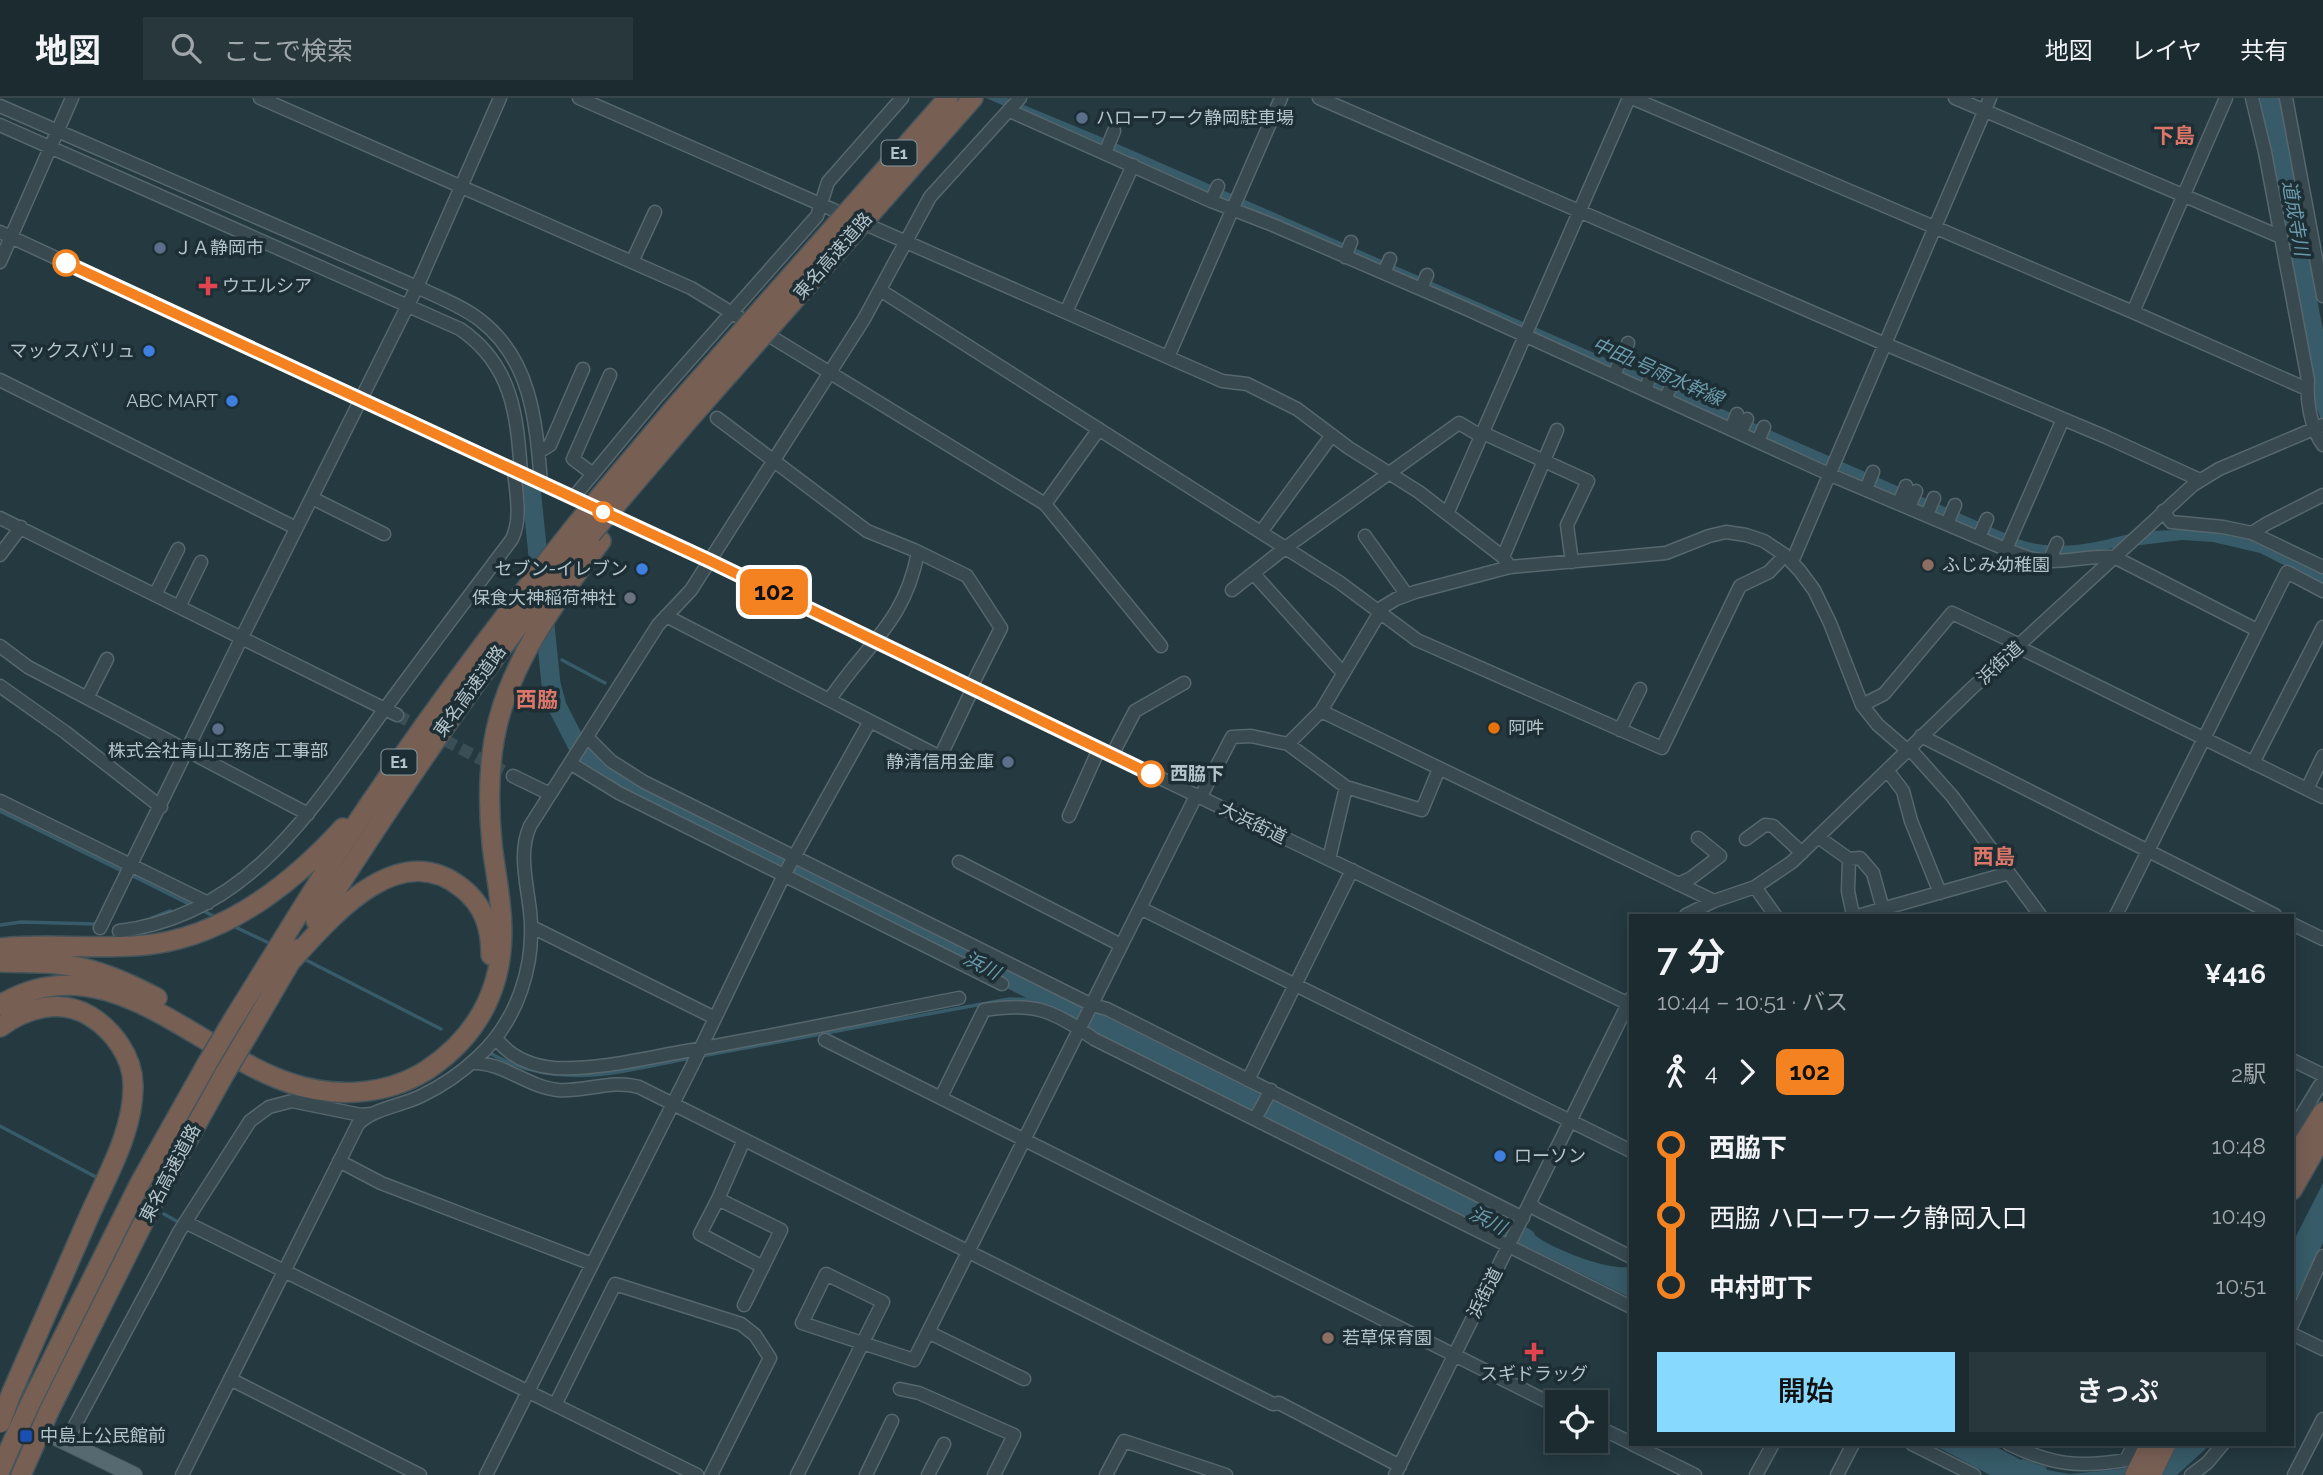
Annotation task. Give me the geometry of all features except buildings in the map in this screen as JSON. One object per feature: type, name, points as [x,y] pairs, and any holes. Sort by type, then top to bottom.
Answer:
[{"type":"highway","name":"東名高速道路","points":[[0,1471],[31,1402],[140,1183],[233,1020],[291,953],[444,727],[528,599],[551,557],[590,534],[676,406],[961,102]]},
{"type":"highway","name":"東名高速道路","points":[[21,1475],[49,1411],[150,1208],[386,781],[528,599],[554,580],[858,214]]},
{"type":"highway","points":[[0,1005],[20,994],[63,985],[118,994],[150,1007],[269,1075],[315,1091],[354,1093],[390,1086],[415,1077],[457,1047],[484,1010],[495,987],[500,962],[502,933],[492,843],[489,782],[499,719],[518,668],[555,604],[590,534]]},
{"type":"highway","points":[[0,948],[137,946],[174,940],[224,922],[264,898],[295,874],[324,848],[386,781]]},
{"type":"highway","points":[[0,962],[65,965],[124,981],[278,1068],[309,1078],[343,1083],[380,1079],[405,1071],[442,1048],[463,1025],[477,1003],[484,988],[491,954],[487,921],[470,894],[452,879],[434,873],[413,871],[395,874],[366,890],[291,953]]},
{"type":"highway","points":[[0,1027],[26,1011],[47,1006],[85,1013],[102,1023],[118,1041],[129,1062],[133,1082],[132,1105],[115,1157],[0,1423]]},
{"type":"highway","points":[[2294,1158],[2323,1112]]},
{"type":"highway","points":[[2294,1187],[2323,1136]]},
{"type":"highway","points":[[2135,1475],[2149,1446]]},
{"type":"highway","points":[[2149,1446],[2151,1475]]},
{"type":"main road","points":[[51,1435],[134,1475]]},
{"type":"street","points":[[0,262],[5,235],[52,148],[72,98]]},
{"type":"street","points":[[261,98],[691,288],[829,372],[1045,504],[1161,646]]},
{"type":"street","points":[[100,928],[417,287],[500,98]]},
{"type":"street","points":[[579,98],[1222,381],[1247,384],[1274,396],[1390,472],[1506,562]]},
{"type":"street","points":[[1168,357],[1281,98]]},
{"type":"street","points":[[1319,98],[2200,480]]},
{"type":"street","points":[[1447,514],[1631,98],[2307,389]]},
{"type":"street","points":[[1955,98],[1987,104],[2183,195],[2281,237]]},
{"type":"street","points":[[2133,312],[2226,98]]},
{"type":"street","points":[[2252,98],[2281,237],[2308,380],[2307,389],[2323,445]]},
{"type":"street","points":[[2286,98],[2323,296]]},
{"type":"street","points":[[573,498],[817,216],[828,182],[897,99]]},
{"type":"street","points":[[880,290],[1362,596],[1417,640],[1662,748],[1740,586],[1769,572],[1789,558],[1834,468],[1987,104]]},
{"type":"street","points":[[66,1442],[185,1222],[250,1121],[268,1107],[292,1101],[361,1115],[411,1101],[438,1088],[475,1059],[494,1039],[516,1005],[529,957],[531,926],[525,872],[525,837],[666,616],[686,597],[774,460],[880,290],[930,197],[1015,105],[1109,143],[1140,163],[1423,283],[1469,304],[1524,337],[1758,441],[1834,468],[1866,489],[2006,549],[2049,561],[2114,557],[2257,630]]},
{"type":"street","points":[[0,106],[417,287],[479,319],[509,350],[528,389],[541,483]]},
{"type":"street","points":[[0,125],[447,322],[471,337],[494,363],[511,394],[518,428],[518,513],[517,528],[512,539],[309,814],[252,871],[206,904],[167,921],[119,931]]},
{"type":"street","points":[[1066,312],[1140,163]]},
{"type":"street","points":[[632,262],[655,212]]},
{"type":"street","name":"大浜街道","points":[[5,235],[710,561],[1629,1002]]},
{"type":"street","points":[[1614,375],[1628,343]]},
{"type":"street","points":[[538,452],[550,445],[583,369]]},
{"type":"street","points":[[593,474],[573,459],[610,375]]},
{"type":"street","points":[[1644,390],[1651,375]]},
{"type":"street","points":[[0,380],[296,528]]},
{"type":"street","points":[[1665,399],[1672,384]]},
{"type":"street","points":[[1697,413],[1704,400]]},
{"type":"street","points":[[1735,431],[1742,416]]},
{"type":"street","points":[[666,616],[940,757],[1001,628],[967,576],[867,531],[717,418]]},
{"type":"street","points":[[2006,549],[2063,419]]},
{"type":"street","points":[[1232,590],[1285,548],[1459,423],[1588,481],[1567,525],[1572,562]]},
{"type":"street","points":[[1758,441],[1764,427]]},
{"type":"street","name":"浜街道","points":[[1688,914],[1714,901],[1755,887],[1802,853],[1908,749],[2163,511],[2200,480],[2219,469],[2319,427]]},
{"type":"street","points":[[1045,504],[1099,429]]},
{"type":"street","points":[[1506,562],[1558,430]]},
{"type":"street","points":[[1261,532],[1332,435]]},
{"type":"street","points":[[1866,489],[1873,472]]},
{"type":"street","points":[[1904,505],[1911,488]]},
{"type":"street","points":[[2252,533],[2266,523],[2323,495]]},
{"type":"street","points":[[312,498],[384,534]]},
{"type":"street","points":[[1927,515],[1934,498]]},
{"type":"street","points":[[1947,524],[1955,505]]},
{"type":"street","points":[[2163,511],[2171,522],[2252,533],[2323,567]]},
{"type":"street","points":[[0,518],[397,715]]},
{"type":"street","points":[[1979,537],[1987,519]]},
{"type":"street","points":[[0,555],[21,527]]},
{"type":"street","points":[[1288,744],[1321,710],[1379,611],[1407,595],[1506,562],[1572,562],[1666,553],[1726,532],[1746,535],[1764,541],[1789,558],[1814,590],[1862,705],[1878,725],[1908,749],[1952,796],[2039,914]]},
{"type":"street","points":[[1365,536],[1407,595]]},
{"type":"street","points":[[2049,561],[2057,543]]},
{"type":"street","points":[[155,595],[178,549]]},
{"type":"street","points":[[830,699],[877,641],[900,607],[915,570],[918,552]]},
{"type":"street","points":[[179,607],[201,562]]},
{"type":"street","points":[[2116,914],[2287,572],[2323,591]]},
{"type":"street","points":[[1253,573],[1343,673]]},
{"type":"street","points":[[1862,705],[1884,694],[1952,613],[2323,797]]},
{"type":"street","points":[[2253,763],[2323,627]]},
{"type":"street","points":[[0,646],[28,667],[309,814]]},
{"type":"street","points":[[87,698],[107,659]]},
{"type":"street","points":[[1112,755],[1135,711],[1184,683]]},
{"type":"street","points":[[0,686],[65,732],[160,807]]},
{"type":"street","points":[[1620,730],[1640,689]]},
{"type":"street","points":[[1321,710],[1714,901]]},
{"type":"street","points":[[486,1475],[701,1048],[793,857],[870,721]]},
{"type":"street","points":[[796,1475],[863,1342],[883,1302],[826,1274],[802,1323],[863,1342],[914,1360],[1121,945],[1232,737],[1251,736],[1288,744],[1346,787],[1422,810],[1439,769]]},
{"type":"street","points":[[1922,736],[2273,914]]},
{"type":"street","points":[[587,737],[611,761],[644,782],[1091,1007],[1107,1009],[1271,1090],[1522,1220]]},
{"type":"street","points":[[1069,816],[1099,749]]},
{"type":"street","points":[[2307,789],[2323,757]]},
{"type":"street","points":[[570,763],[619,793],[1002,984]]},
{"type":"street","points":[[1887,770],[1903,790],[1911,821],[1940,893]]},
{"type":"street","points":[[513,776],[550,794]]},
{"type":"street","points":[[1329,859],[1346,787]]},
{"type":"street","points":[[0,801],[206,904]]},
{"type":"street","points":[[1746,839],[1765,825],[1773,826],[1802,853]]},
{"type":"street","points":[[1678,884],[1691,878],[1720,856],[1698,838]]},
{"type":"street","points":[[1818,838],[1849,859],[1860,858],[1873,873],[1883,909]]},
{"type":"street","points":[[1849,859],[1848,891],[1853,914]]},
{"type":"street","points":[[959,862],[1121,945]]},
{"type":"street","points":[[1248,1080],[1352,870]]},
{"type":"street","points":[[1865,914],[2009,873]]},
{"type":"street","points":[[1755,887],[1774,914]]},
{"type":"street","points":[[1140,908],[1629,1150]]},
{"type":"street","points":[[2294,925],[2323,939]]},
{"type":"street","points":[[531,926],[715,1018]]},
{"type":"street","points":[[494,1039],[504,1049],[532,1064],[552,1068],[582,1068],[959,998]]},
{"type":"street","name":"浜街道","points":[[1398,1470],[1629,1004]]},
{"type":"street","points":[[941,1097],[984,1010],[1008,1006],[1043,1009],[1081,1027],[1094,1039],[1510,1244],[1629,1306]]},
{"type":"street","points":[[825,1040],[1545,1401]]},
{"type":"street","points":[[475,1059],[527,1082],[549,1088],[579,1090],[624,1083],[639,1087],[1273,1405],[1279,1403],[1398,1470]]},
{"type":"street","points":[[2294,1061],[2321,1075],[2294,1126]]},
{"type":"street","points":[[527,1082],[532,1064]]},
{"type":"street","points":[[549,1088],[552,1068]]},
{"type":"street","points":[[1255,1119],[1271,1090]]},
{"type":"street","points":[[182,1475],[358,1124],[371,1114]]},
{"type":"street","points":[[744,1140],[700,1234],[763,1267]]},
{"type":"street","points":[[339,1161],[382,1183],[592,1264]]},
{"type":"street","points":[[718,1199],[782,1230],[744,1305]]},
{"type":"street","points":[[1531,1204],[1629,1256]]},
{"type":"street","points":[[185,1222],[697,1475]]},
{"type":"street","points":[[2294,1321],[2323,1256]]},
{"type":"street","points":[[555,1405],[615,1284],[741,1324],[755,1335],[770,1358],[711,1475]]},
{"type":"street","points":[[928,1332],[1024,1379]]},
{"type":"street","points":[[2294,1335],[2323,1349]]},
{"type":"street","points":[[230,1379],[420,1475]]},
{"type":"street","points":[[900,1389],[919,1393],[1014,1435],[1000,1473]]},
{"type":"street","points":[[2294,1475],[2323,1419]]},
{"type":"street","points":[[866,1475],[892,1421]]},
{"type":"street","points":[[1608,1432],[1629,1443]]},
{"type":"street","points":[[1107,1475],[1124,1441],[1226,1475]]},
{"type":"street","points":[[928,1475],[944,1444]]},
{"type":"street","points":[[1635,1446],[1695,1475]]},
{"type":"street","points":[[1756,1475],[1772,1446]]},
{"type":"street","points":[[1837,1475],[1852,1446]]},
{"type":"street","points":[[1915,1446],[1952,1470],[1974,1475]]},
{"type":"street","points":[[2013,1446],[2038,1457],[2074,1466],[2126,1460],[2147,1446]]},
{"type":"street","points":[[2191,1475],[2207,1463],[2221,1446]]},
{"type":"water","points":[[986,98],[1007,98],[1113,142],[2018,539],[2041,545],[2066,546],[2150,531],[2222,532],[2275,548],[2323,573],[2323,585],[2260,553],[2213,542],[2182,540],[2058,555],[2042,555],[2015,547]]},
{"type":"water","name":"道成寺川","points":[[2255,98],[2279,98],[2323,330],[2323,426],[2316,406]]},
{"type":"water","points":[[2323,1183],[2323,1243],[2294,1301],[2294,1240]]},
{"type":"water","points":[[1509,1218],[1566,1252],[1600,1264],[1629,1267],[1629,1297],[1518,1245],[1501,1233]]},
{"type":"water","points":[[1936,1446],[1995,1446],[2021,1460],[2046,1467],[2047,1470],[2070,1474],[2129,1467],[2166,1446],[2209,1446],[2177,1475],[1990,1475]]},
{"type":"waterway","name":"浜川","points":[[531,487],[551,684],[557,706],[577,745],[593,763],[625,786],[1526,1238]]},
{"type":"waterway","points":[[562,660],[605,683]]},
{"type":"waterway","points":[[0,811],[124,872]]},
{"type":"waterway","points":[[131,875],[193,906]]},
{"type":"waterway","points":[[200,909],[215,917]]},
{"type":"waterway","points":[[152,918],[170,911]]},
{"type":"waterway","points":[[0,925],[21,922],[96,924]]},
{"type":"waterway","points":[[231,925],[271,944]]},
{"type":"waterway","points":[[304,959],[441,1029]]},
{"type":"waterway","points":[[702,1056],[1009,999],[1053,1000]]},
{"type":"waterway","points":[[488,1052],[538,1072],[563,1075],[613,1073],[691,1058]]},
{"type":"waterway","points":[[0,1126],[96,1177]]},
{"type":"waterway","points":[[164,1214],[180,1223]]},
{"type":"tunnel","points":[[397,715],[513,776]]},
{"type":"bus line","name":"102","points":[[66,263],[710,561],[1151,774]]},
{"type":"place","name":"ハローワーク静岡駐車場","points":[[1082,118]]},
{"type":"place","name":"ＪＡ静岡市","points":[[160,248]]},
{"type":"place","name":"ウエルシア","points":[[208,286]]},
{"type":"place","name":"マックスバリュ","points":[[149,351]]},
{"type":"place","name":"ABC MART","points":[[232,401]]},
{"type":"place","name":"ふじみ幼稚園","points":[[1928,565]]},
{"type":"place","name":"セブン-イレブン","points":[[642,569]]},
{"type":"place","name":"保食大神稲荷神社","points":[[630,598]]},
{"type":"place","name":"阿吽","points":[[1494,728]]},
{"type":"place","name":"株式会社青山工務店 工事部","points":[[218,729]]},
{"type":"place","name":"静清信用金庫","points":[[1008,762]]},
{"type":"place","name":"西脇下","points":[[1151,774]]},
{"type":"place","name":"ローソン","points":[[1500,1156]]},
{"type":"place","name":"若草保育園","points":[[1328,1338]]},
{"type":"place","name":"スギドラッグ","points":[[1534,1352]]},
{"type":"place","name":"中島上公民館前","points":[[26,1436]]},
{"type":"district","name":"下島","points":[[2174,136]]},
{"type":"district","name":"西脇","points":[[537,700]]},
{"type":"district","name":"西島","points":[[1994,857]]},
{"type":"water label","name":"中田1号雨水幹線","points":[[1658,371]]}]
